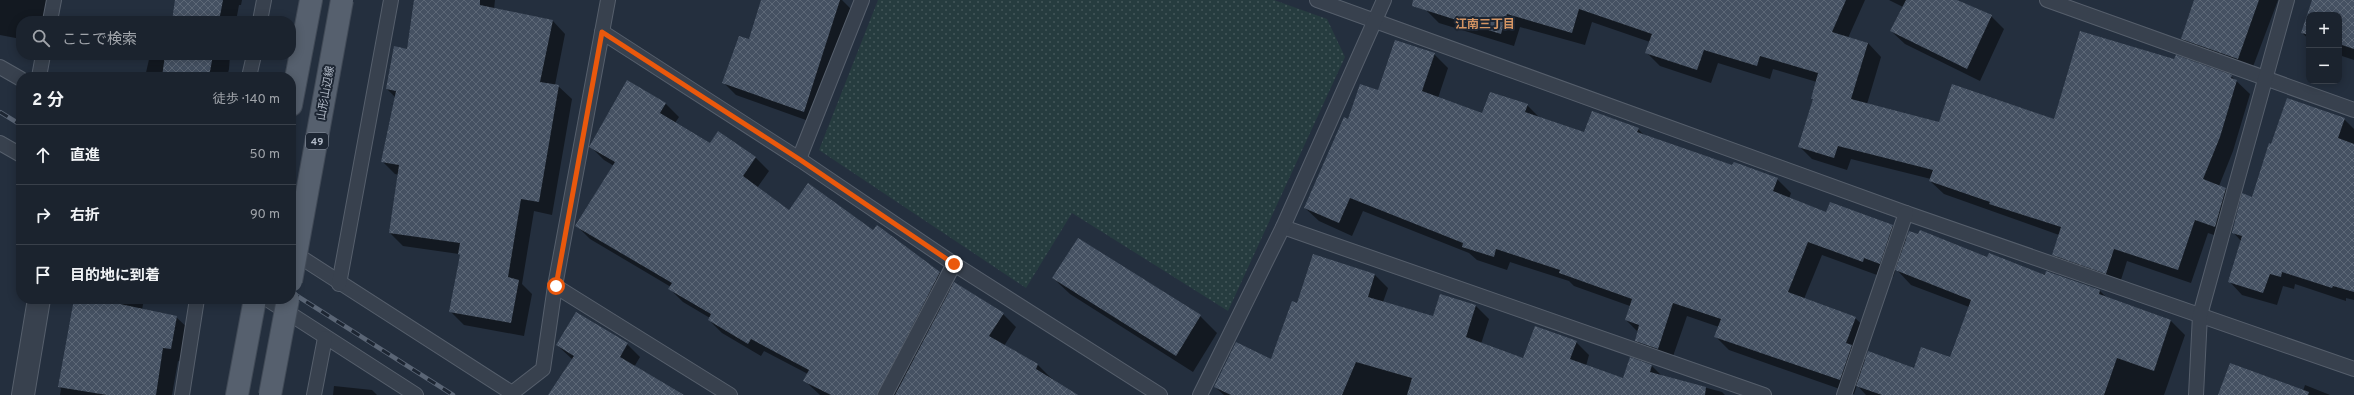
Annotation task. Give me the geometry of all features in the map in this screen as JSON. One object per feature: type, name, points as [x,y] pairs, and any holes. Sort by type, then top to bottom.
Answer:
[{"type":"main road","points":[[296,79],[311,0]]},
{"type":"main road","name":"山形山辺線","points":[[296,253],[342,0]]},
{"type":"main road","points":[[237,395],[254,304]]},
{"type":"main road","points":[[270,395],[287,304]]},
{"type":"street","points":[[23,395],[39,304]]},
{"type":"lane","points":[[51,16],[54,0]]},
{"type":"lane","points":[[261,16],[264,0]]},
{"type":"lane","points":[[339,284],[391,0]]},
{"type":"lane","points":[[296,254],[339,284],[512,393],[543,369],[556,286],[608,0]]},
{"type":"lane","points":[[799,159],[862,0]]},
{"type":"lane","points":[[1317,0],[1906,213],[2354,369]]},
{"type":"lane","points":[[1200,395],[1283,227],[1384,0]]},
{"type":"lane","points":[[2047,0],[2354,110]]},
{"type":"lane","points":[[2196,395],[2200,315],[2287,0]]},
{"type":"lane","points":[[602,32],[799,159],[954,264],[1160,395]]},
{"type":"lane","points":[[40,72],[43,60]]},
{"type":"lane","points":[[250,72],[253,60]]},
{"type":"lane","points":[[0,67],[16,76]]},
{"type":"lane","points":[[0,143],[16,152]]},
{"type":"lane","points":[[1844,395],[1906,213]]},
{"type":"lane","points":[[1283,227],[1764,395]]},
{"type":"lane","points":[[885,395],[954,264]]},
{"type":"lane","points":[[556,286],[730,395]]},
{"type":"lane","points":[[182,395],[196,304]]},
{"type":"lane","points":[[274,304],[325,338],[416,395]]},
{"type":"lane","points":[[314,395],[325,338]]},
{"type":"green space","points":[[878,0],[1274,0],[1327,19],[1345,57],[1228,311],[1072,213],[1026,288],[819,150]]},
{"type":"building","points":[[175,0],[223,0],[220,16],[173,16]]},
{"type":"building","points":[[414,0],[480,0],[480,5],[553,20],[540,82],[559,85],[539,202],[521,199],[508,277],[519,280],[511,323],[449,312],[460,255],[458,254],[460,243],[389,233],[399,165],[381,162],[396,91],[386,89],[394,46],[407,49]]},
{"type":"building","points":[[761,0],[840,0],[804,112],[722,83],[739,36],[749,39]]},
{"type":"building","points":[[1413,0],[1846,0],[1832,32],[1868,43],[1851,99],[1939,122],[1952,84],[2054,119],[2080,31],[2174,59],[2176,55],[2232,75],[2231,78],[2237,80],[2220,137],[2203,179],[2226,188],[2215,227],[2195,220],[2178,270],[2114,249],[2106,274],[2052,255],[2061,227],[1989,204],[1990,202],[1929,181],[1933,170],[1838,146],[1834,158],[1798,147],[1813,99],[1811,99],[1818,73],[1760,56],[1757,66],[1704,50],[1697,70],[1645,53],[1652,34],[1579,9],[1572,33],[1507,14],[1501,34],[1412,6]]},
{"type":"building","points":[[1906,0],[1957,0],[1992,15],[1967,69],[1890,31]]},
{"type":"building","points":[[2194,0],[2259,0],[2238,59],[2181,39]]},
{"type":"building","points":[[2312,0],[2354,0],[2354,49],[2342,45],[2342,12],[2308,12]]},
{"type":"building","points":[[2306,18],[2306,34],[2301,33]]},
{"type":"building","points":[[1395,40],[1435,53],[1422,91],[1482,113],[1490,92],[1528,104],[1525,112],[1584,132],[1592,111],[1639,128],[1637,132],[1732,165],[1734,162],[1778,178],[1773,191],[1826,212],[1830,202],[1893,225],[1880,264],[1864,258],[1863,262],[1808,242],[1788,292],[1856,317],[1846,343],[1852,345],[1840,380],[1714,337],[1721,319],[1673,303],[1658,349],[1635,341],[1639,325],[1625,320],[1632,299],[1559,273],[1560,270],[1496,249],[1494,257],[1462,247],[1463,243],[1350,198],[1339,223],[1304,208],[1344,117],[1348,119],[1360,84],[1378,90]]},
{"type":"building","points":[[164,60],[212,60],[210,72],[163,72]]},
{"type":"building","points":[[627,80],[666,103],[660,113],[710,143],[718,131],[756,157],[743,176],[789,210],[808,183],[873,230],[877,225],[940,272],[877,395],[831,395],[803,381],[809,370],[751,339],[748,344],[708,320],[711,314],[668,289],[672,283],[575,226],[615,162],[589,147]]},
{"type":"building","points":[[2287,98],[2345,118],[2338,138],[2354,144],[2354,292],[2333,286],[2332,288],[2282,272],[2281,277],[2270,274],[2263,293],[2228,282],[2242,236],[2232,233],[2242,193],[2252,197],[2269,143],[2271,144]]},
{"type":"building","points":[[1920,230],[1987,257],[1989,253],[2045,275],[2046,271],[2100,290],[2099,294],[2171,320],[2154,371],[2117,358],[2104,395],[1882,395],[1856,386],[1868,351],[1914,368],[1921,347],[1950,357],[1971,300],[1895,270],[1909,231],[1918,234]]},
{"type":"building","points":[[1078,238],[1201,315],[1176,356],[1052,278]]},
{"type":"building","points":[[1313,254],[1375,274],[1368,297],[1433,316],[1440,294],[1476,305],[1466,337],[1523,358],[1535,326],[1577,341],[1570,359],[1623,378],[1630,357],[1652,365],[1650,372],[1706,387],[1705,395],[1407,395],[1412,378],[1356,362],[1342,395],[1231,395],[1214,387],[1236,342],[1271,359],[1292,301],[1297,303]]},
{"type":"building","points":[[954,282],[1004,313],[989,336],[1038,364],[1036,369],[1078,395],[895,395]]},
{"type":"building","points":[[73,304],[120,304],[177,316],[171,349],[163,348],[156,395],[107,395],[58,387]]},
{"type":"building","points":[[576,312],[628,343],[620,357],[684,395],[548,395],[574,356],[556,345]]},
{"type":"building","points":[[2230,363],[2309,392],[2308,395],[2218,395]]},
{"type":"railway","points":[[0,112],[16,122]]},
{"type":"railway","points":[[296,295],[453,395]]},
{"type":"district","name":"江南三丁目","points":[[1485,24]]},
{"type":"route","points":[[556,286],[602,32],[799,159],[954,264]]}]
